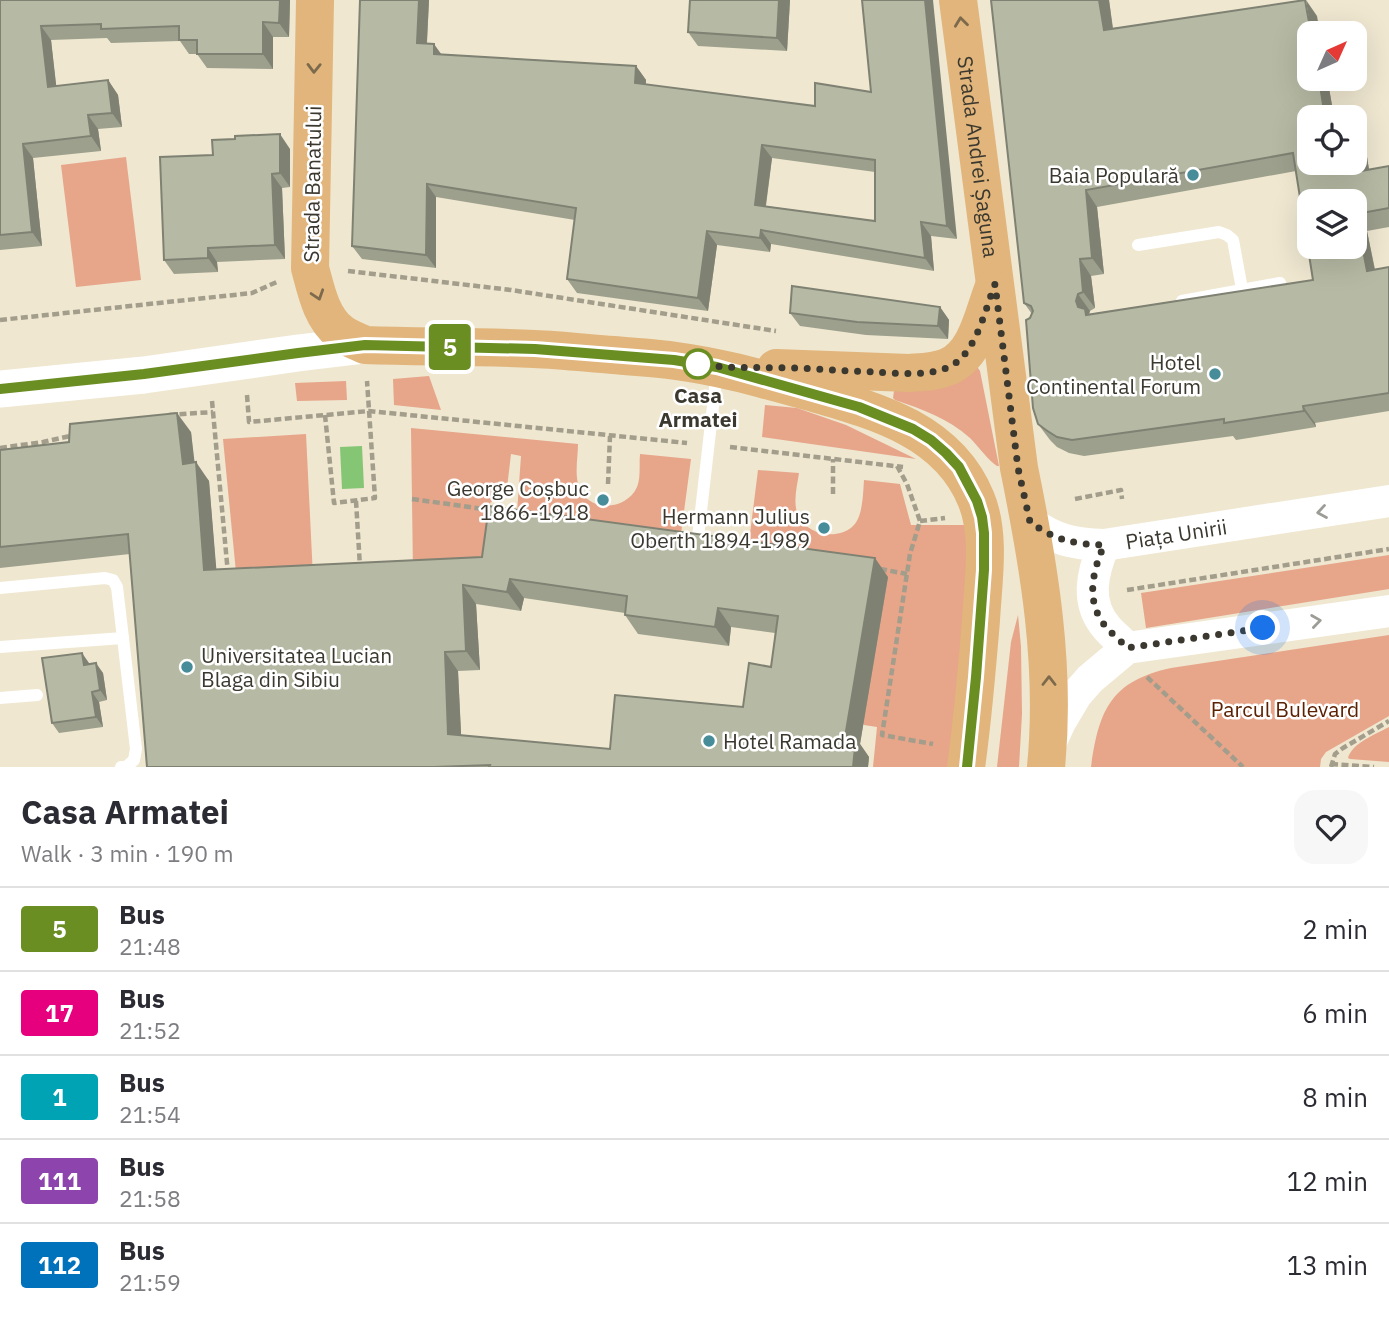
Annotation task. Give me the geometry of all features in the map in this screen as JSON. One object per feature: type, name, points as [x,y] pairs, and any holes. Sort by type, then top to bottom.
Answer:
[{"type":"main road","name":"Strada Banatului","points":[[315,0],[310,268],[319,302],[330,321],[340,332],[365,345]]},
{"type":"main road","name":"Strada Andrei Șaguna","points":[[958,0],[995,284],[1007,332],[1018,468],[1030,522]]},
{"type":"main road","points":[[717,367],[909,373],[930,372],[949,367],[962,357],[974,342],[995,284]]},
{"type":"main road","points":[[0,389],[144,374],[365,345],[535,349],[674,360],[717,367],[838,400],[913,429],[939,446],[959,467],[977,501],[984,533],[983,583],[968,758]]},
{"type":"main road","points":[[1030,522],[1049,667],[1047,758]]},
{"type":"street","name":"Piața Unirii","points":[[1030,522],[1061,540],[1104,545],[1389,501]]},
{"type":"street","points":[[1104,545],[1094,570],[1092,597],[1107,628],[1132,647]]},
{"type":"street","points":[[1047,758],[1060,722],[1076,695],[1090,679],[1132,647],[1389,611]]},
{"type":"lane","points":[[1138,245],[1219,233],[1227,235],[1233,240],[1242,289]]},
{"type":"lane","points":[[1175,302],[1280,283]]},
{"type":"lane","points":[[698,537],[717,367]]},
{"type":"lane","points":[[0,588],[105,578],[114,580],[136,749],[135,760],[126,767],[121,767]]},
{"type":"lane","points":[[0,647],[123,638]]},
{"type":"lane","points":[[0,698],[37,695]]},
{"type":"path","points":[[0,320],[253,293],[310,268],[367,272],[511,290],[781,331]]},
{"type":"path","points":[[325,415],[334,503],[375,498],[365,345]]},
{"type":"path","points":[[226,363],[213,412],[228,576]]},
{"type":"path","points":[[226,363],[248,422],[369,411],[909,467]]},
{"type":"path","points":[[167,415],[213,412]]},
{"type":"path","points":[[0,448],[82,433]]},
{"type":"path","points":[[608,484],[610,436]]},
{"type":"path","points":[[833,459],[833,494]]},
{"type":"path","points":[[897,466],[908,484],[920,521],[910,554],[882,735],[968,758]]},
{"type":"path","points":[[1075,499],[1121,490],[1122,499]]},
{"type":"path","points":[[412,499],[493,510]]},
{"type":"path","points":[[356,500],[361,575]]},
{"type":"path","points":[[920,521],[953,517]]},
{"type":"path","points":[[1126,590],[1389,549]]},
{"type":"path","points":[[867,567],[907,574]]},
{"type":"path","points":[[1132,647],[1144,674],[1243,767]]},
{"type":"path","points":[[1374,767],[1331,765],[1335,754],[1389,721]]},
{"type":"green space","points":[[126,157],[141,280],[76,287],[61,165]]},
{"type":"green space","points":[[974,367],[980,371],[999,466],[953,425],[893,398],[894,391]]},
{"type":"green space","points":[[429,376],[441,410],[394,405],[393,379]]},
{"type":"green space","points":[[346,381],[347,400],[297,401],[295,383]]},
{"type":"green space","points":[[765,405],[797,408],[846,425],[916,459],[762,437]]},
{"type":"green space","points":[[411,428],[578,444],[579,487],[588,499],[603,505],[619,503],[633,494],[639,479],[640,454],[691,459],[679,549],[516,527],[521,456],[511,454],[507,488],[490,503],[488,572],[413,572]]},
{"type":"green space","points":[[306,434],[313,577],[255,767],[223,439]]},
{"type":"green space","points":[[758,470],[799,473],[797,512],[803,523],[823,534],[846,531],[856,523],[862,505],[864,480],[900,484],[911,525],[968,525],[969,630],[949,767],[873,767],[877,727],[864,725],[747,558]]},
{"type":"green space","points":[[1389,555],[1389,589],[1146,628],[1141,593]]},
{"type":"green space","points":[[1018,615],[1022,714],[1019,767],[997,767],[1011,642]]},
{"type":"green space","name":"Parcul Bulevard","points":[[1389,635],[1389,716],[1326,752],[1320,767],[1091,767],[1098,729],[1104,714],[1121,690],[1134,681],[1171,668]]},
{"type":"green space","points":[[1389,727],[1389,762],[1348,758],[1359,743]]},
{"type":"shaded area","points":[[362,446],[364,488],[342,489],[340,447]]},
{"type":"building","points":[[0,0],[280,0],[279,23],[263,22],[263,54],[197,54],[197,40],[179,40],[179,26],[101,29],[101,24],[41,26],[48,87],[108,80],[112,113],[88,115],[91,136],[23,144],[32,232],[0,235]]},
{"type":"building","points":[[360,0],[419,0],[417,43],[434,44],[434,54],[636,66],[635,83],[815,106],[815,83],[871,92],[862,0],[925,0],[947,226],[921,222],[925,258],[761,230],[760,238],[707,231],[698,298],[567,279],[576,208],[427,184],[426,255],[352,246]],"holes":[[[762,145],[875,160],[875,221],[755,205]]]},
{"type":"building","points":[[690,0],[779,0],[777,38],[688,32]]},
{"type":"building","points":[[991,0],[1099,0],[1104,30],[1305,0],[1309,21],[1297,21],[1297,91],[1321,91],[1323,105],[1297,105],[1297,175],[1367,175],[1367,170],[1389,166],[1389,208],[1367,212],[1367,189],[1299,189],[1293,153],[1086,190],[1092,258],[1080,259],[1083,292],[1078,294],[1076,301],[1078,307],[1085,309],[1086,315],[1313,280],[1310,259],[1365,259],[1367,271],[1389,267],[1389,393],[1303,406],[1304,411],[1224,423],[1224,419],[1072,440],[1057,437],[1038,424],[1033,408],[1026,320],[1033,311],[1031,306],[1024,303]]},
{"type":"building","points":[[280,134],[280,173],[272,174],[275,245],[208,248],[208,258],[164,260],[160,157],[213,155],[212,140]]},
{"type":"building","points":[[792,286],[940,307],[938,326],[857,322],[790,313]]},
{"type":"building","points":[[177,413],[183,464],[196,462],[204,570],[482,557],[489,506],[875,558],[845,737],[856,738],[853,767],[147,767],[128,534],[0,547],[0,450],[69,442],[70,424]],"holes":[[[510,579],[627,596],[625,615],[715,627],[718,608],[778,616],[771,667],[749,663],[743,707],[615,695],[610,749],[448,734],[445,652],[466,651],[463,585],[507,592]]]},
{"type":"building","points":[[82,653],[84,665],[96,663],[100,690],[92,692],[96,717],[52,723],[42,658]]},
{"type":"bus line","name":"5","points":[[0,389],[144,374],[365,345],[535,349],[674,360],[717,367],[859,407],[913,429],[946,453],[969,484],[982,517],[984,570],[967,767]]},
{"type":"place","name":"Baia Populară","points":[[1193,175]]},
{"type":"place","name":"Casa Armatei","points":[[698,364]]},
{"type":"place","name":"Hotel Continental Forum","points":[[1215,374]]},
{"type":"place","name":"George Coșbuc 1866-1918","points":[[603,500]]},
{"type":"place","name":"Hermann Julius Oberth 1894-1989","points":[[824,528]]},
{"type":"place","name":"Universitatea Lucian Blaga din Sibiu","points":[[187,667]]},
{"type":"place","name":"Hotel Ramada","points":[[709,741]]},
{"type":"route","points":[[698,364],[717,367],[909,373],[930,372],[949,367],[962,357],[974,342],[995,284],[1018,468],[1030,522],[1061,540],[1104,545],[1094,570],[1092,597],[1107,628],[1127,648],[1263,628]]}]
